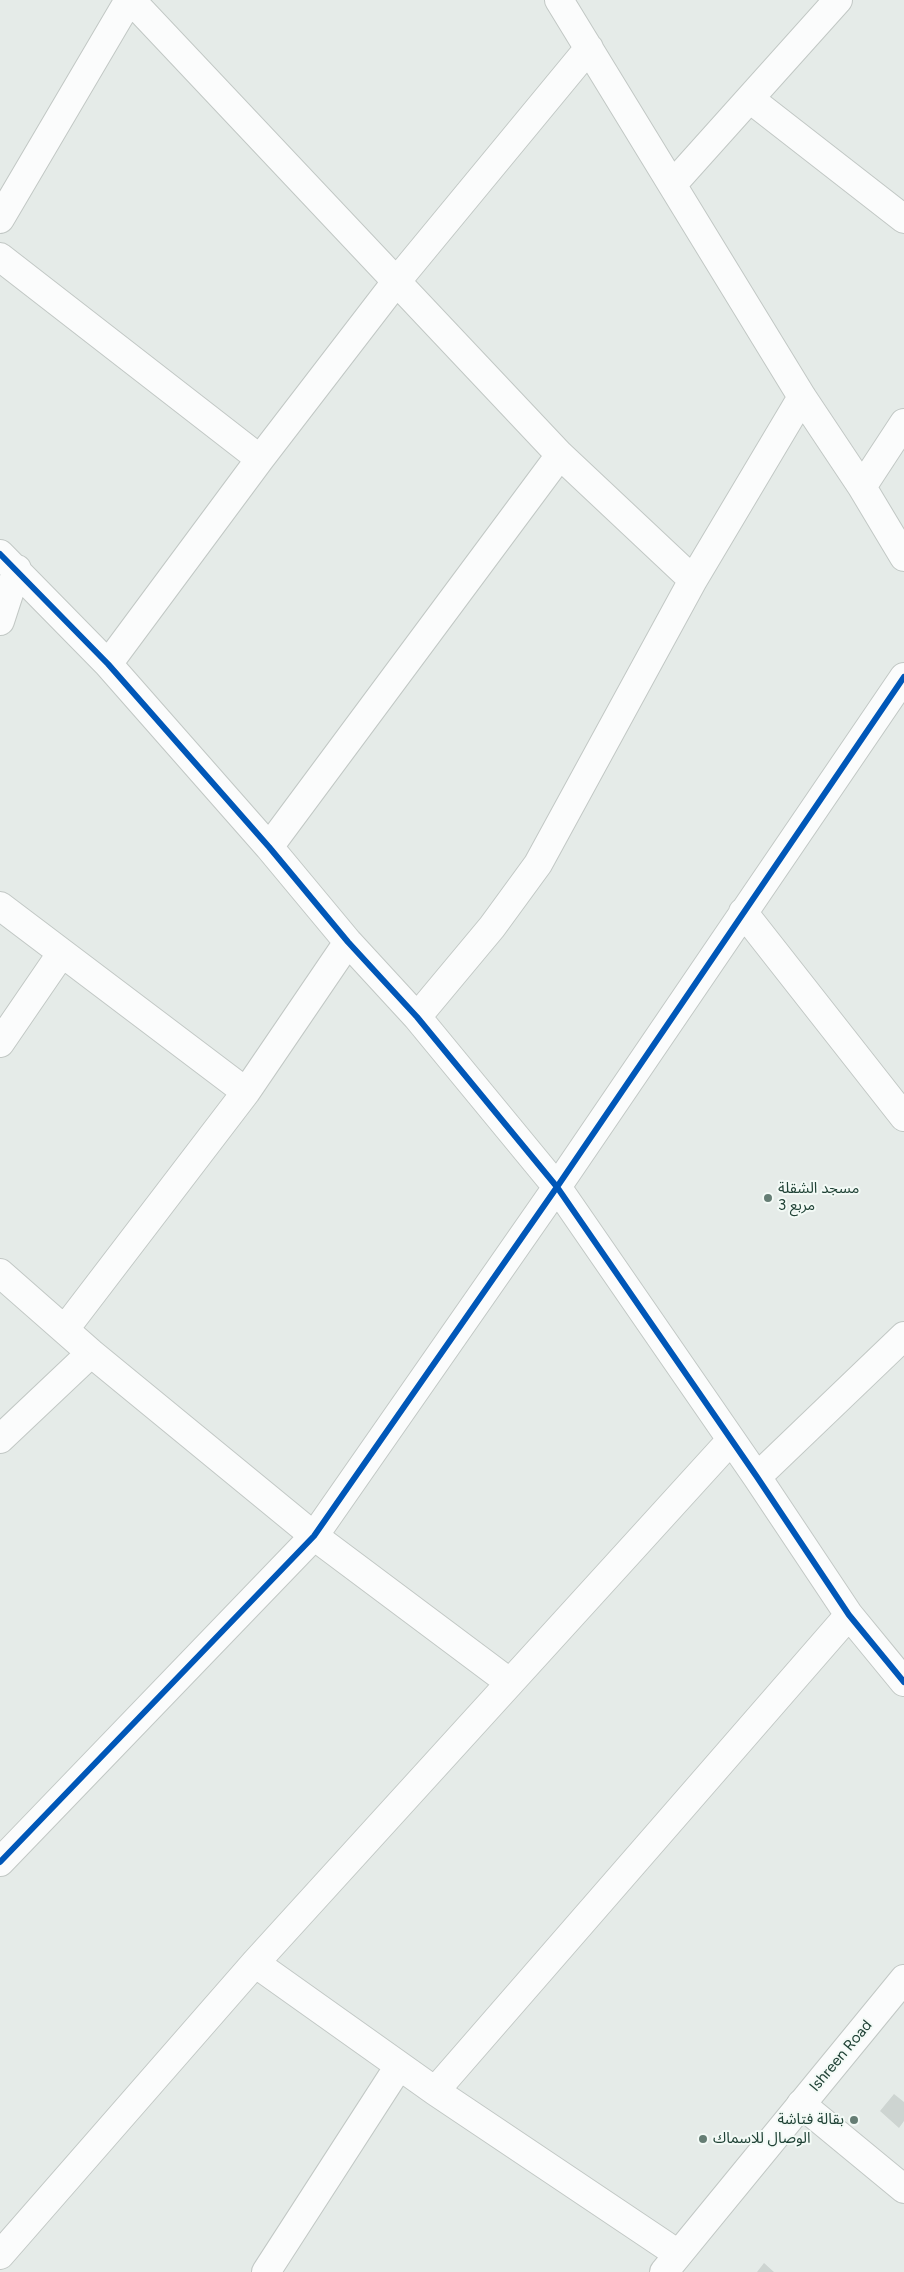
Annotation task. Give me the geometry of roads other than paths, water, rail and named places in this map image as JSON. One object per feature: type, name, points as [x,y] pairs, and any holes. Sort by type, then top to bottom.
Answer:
[{"type":"street","points":[[0,219],[130,0],[560,455],[693,580]]},
{"type":"street","points":[[559,0],[802,397],[862,487],[904,557]]},
{"type":"street","points":[[673,184],[838,0]]},
{"type":"street","points":[[108,664],[260,459],[396,282],[589,48]]},
{"type":"street","points":[[750,99],[904,219]]},
{"type":"street","points":[[0,257],[260,459]]},
{"type":"street","points":[[417,1017],[492,927],[538,864],[693,580],[802,397]]},
{"type":"street","points":[[862,487],[904,423]]},
{"type":"street","points":[[269,847],[560,455]]},
{"type":"street","points":[[9,562],[108,664],[269,847],[348,942],[417,1017],[558,1187],[757,1477],[849,1615],[904,1682]]},
{"type":"street","points":[[0,622],[9,562]]},
{"type":"street","points":[[0,1862],[314,1536],[558,1187],[904,677]]},
{"type":"street","points":[[0,906],[246,1092]]},
{"type":"street","points":[[743,912],[904,1117]]},
{"type":"street","points":[[65,1329],[246,1092],[348,942]]},
{"type":"street","points":[[0,1043],[61,954]]},
{"type":"street","points":[[0,1273],[91,1353],[314,1536],[509,1682]]},
{"type":"street","points":[[757,1477],[904,1336]]},
{"type":"street","points":[[0,1439],[91,1353]]},
{"type":"street","points":[[0,2255],[255,1963],[731,1440]]},
{"type":"street","points":[[434,2091],[849,1615]]},
{"type":"street","points":[[255,1963],[671,2263]]},
{"type":"street","name":"Ishreen Road","points":[[671,2263],[904,1979]]},
{"type":"street","points":[[266,2272],[399,2066]]},
{"type":"street","points":[[801,2104],[904,2189]]},
{"type":"place","name":"مسجد الشقلة مربع 3","points":[[768,1198]]},
{"type":"place","name":"بقالة فتاشة","points":[[854,2120]]},
{"type":"place","name":"الوصال للاسماك","points":[[703,2139]]}]
